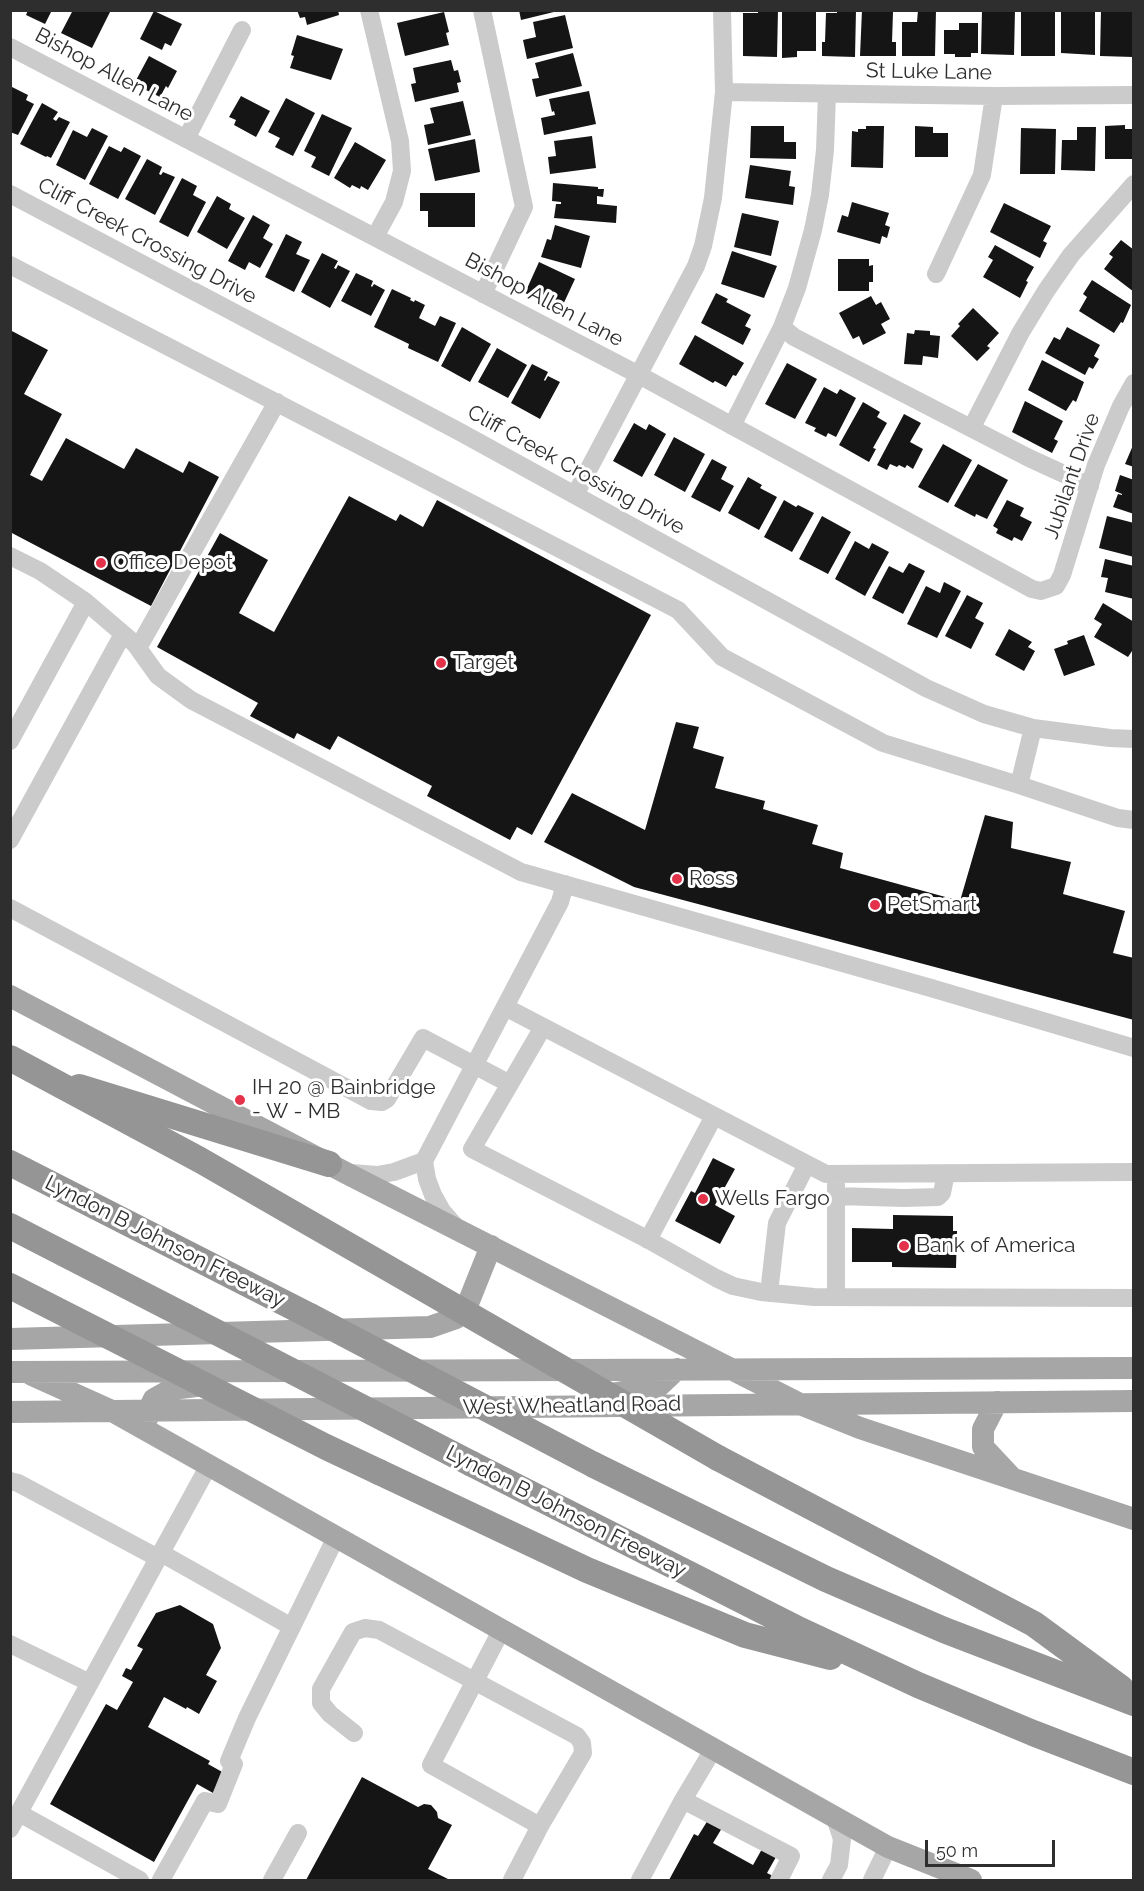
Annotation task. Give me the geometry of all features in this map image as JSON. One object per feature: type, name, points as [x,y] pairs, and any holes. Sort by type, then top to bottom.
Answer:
[{"type":"highway","points":[[10,1058],[200,1160],[718,1458],[1034,1623],[1134,1698]]},
{"type":"highway","points":[[10,1063],[107,1097],[337,1168]]},
{"type":"highway","name":"Lyndon B Johnson Freeway","points":[[10,1162],[594,1465],[826,1579],[944,1630],[1134,1703]]},
{"type":"highway","name":"Lyndon B Johnson Freeway","points":[[10,1226],[692,1577],[800,1630],[892,1673],[1033,1733],[1134,1772]]},
{"type":"highway","points":[[10,1286],[326,1447],[587,1570],[746,1635],[892,1673]]},
{"type":"main road","points":[[10,996],[337,1168],[800,1404],[860,1428],[1134,1519]]},
{"type":"main road","points":[[10,1339],[430,1327],[456,1318],[469,1301],[491,1246]]},
{"type":"main road","points":[[570,1407],[600,1395],[659,1386],[676,1371],[685,1344]]},
{"type":"main road","name":"West Wheatland Road","points":[[15,1369],[228,1372],[1134,1368]]},
{"type":"main road","points":[[15,1369],[112,1411]]},
{"type":"main road","points":[[228,1372],[211,1385],[172,1389],[154,1399],[148,1420],[209,1465],[888,1847],[971,1881]]},
{"type":"main road","name":"West Wheatland Road","points":[[10,1412],[112,1411],[148,1420],[570,1407],[1134,1401]]},
{"type":"main road","points":[[997,1402],[983,1429],[983,1447],[1014,1480]]},
{"type":"street","points":[[369,10],[400,141],[402,171],[394,202],[375,237]]},
{"type":"street","points":[[482,10],[524,207],[483,294]]},
{"type":"street","points":[[575,495],[696,266],[703,246],[713,198],[724,93],[722,10]]},
{"type":"street","points":[[186,139],[242,30]]},
{"type":"street","name":"Bishop Allen Lane","points":[[10,47],[639,375],[1032,589],[1041,591],[1056,586]]},
{"type":"street","name":"St Luke Lane","points":[[724,93],[994,96],[1134,94]]},
{"type":"street","points":[[732,426],[782,327],[798,288],[818,207],[825,150],[826,94]]},
{"type":"street","points":[[936,274],[982,175],[994,96]]},
{"type":"street","points":[[972,427],[1021,332],[1046,291],[1071,255],[1134,184]]},
{"type":"street","name":"Cliff Creek Crossing Drive","points":[[10,194],[349,373],[926,688],[984,714],[1033,728],[1134,739]]},
{"type":"street","points":[[10,264],[678,610],[722,657],[883,742],[1118,818],[1134,820]]},
{"type":"street","points":[[782,327],[794,337],[1029,458],[1090,486]]},
{"type":"street","name":"Jubilant Drive","points":[[1056,586],[1062,575],[1090,486],[1121,406],[1134,383]]},
{"type":"street","points":[[138,648],[277,402]]},
{"type":"street","points":[[10,556],[39,571],[86,602],[138,648],[158,676],[191,700],[521,872],[1134,1048]]},
{"type":"street","points":[[11,740],[86,602]]},
{"type":"street","points":[[13,828],[123,634]]},
{"type":"street","points":[[1019,785],[1033,728]]},
{"type":"street","points":[[337,1168],[377,1174],[408,1168],[423,1161],[560,902],[565,884]]},
{"type":"street","points":[[10,908],[371,1101],[387,1099],[423,1038],[510,1084]]},
{"type":"street","points":[[505,1007],[826,1174],[1134,1172]]},
{"type":"street","points":[[543,1027],[472,1149],[733,1286],[789,1296],[1134,1298]]},
{"type":"street","points":[[648,1240],[714,1116]]},
{"type":"street","points":[[423,1161],[433,1195],[442,1211],[459,1230]]},
{"type":"street","points":[[769,1293],[777,1223],[807,1164]]},
{"type":"street","points":[[836,1196],[938,1197],[942,1193],[946,1173]]},
{"type":"street","points":[[836,1174],[836,1297]]},
{"type":"street","points":[[140,1881],[15,1821],[209,1465]]},
{"type":"street","points":[[10,1481],[18,1483],[159,1556],[292,1627]]},
{"type":"street","points":[[161,1881],[205,1801],[218,1804],[234,1764],[229,1761],[247,1718],[336,1537]]},
{"type":"street","points":[[354,1732],[330,1714],[321,1703],[321,1689],[353,1632],[365,1628],[379,1630],[577,1736],[582,1743],[583,1753],[578,1765],[540,1826],[512,1881]]},
{"type":"street","points":[[502,1629],[431,1765],[540,1826]]},
{"type":"street","points":[[10,1644],[90,1683]]},
{"type":"street","points":[[640,1881],[683,1800],[714,1748]]},
{"type":"street","points":[[683,1800],[791,1856],[779,1881]]},
{"type":"street","points":[[831,1881],[839,1865],[842,1839],[834,1815]]},
{"type":"street","points":[[272,1881],[298,1833]]},
{"type":"street","points":[[872,1881],[888,1847]]},
{"type":"building","points":[[28,10],[52,10],[45,24],[26,15]]},
{"type":"building","points":[[73,10],[111,10],[92,48],[61,33]]},
{"type":"building","points":[[297,10],[338,10],[339,15],[307,25],[305,17],[300,18]]},
{"type":"building","points":[[519,10],[558,10],[558,11],[521,20]]},
{"type":"building","points":[[758,10],[778,10],[777,57],[743,56],[743,13],[758,13]]},
{"type":"building","points":[[782,10],[816,10],[816,51],[797,51],[797,57],[782,58]]},
{"type":"building","points":[[837,10],[856,10],[855,57],[822,56],[826,13],[837,13]]},
{"type":"building","points":[[862,10],[893,12],[892,42],[896,42],[896,56],[860,56]]},
{"type":"building","points":[[918,10],[936,10],[935,56],[902,56],[902,22],[917,22]]},
{"type":"building","points":[[982,10],[1015,10],[1014,55],[981,54]]},
{"type":"building","points":[[1021,10],[1055,10],[1055,56],[1021,56]]},
{"type":"building","points":[[1061,10],[1095,10],[1095,55],[1061,53]]},
{"type":"building","points":[[1101,10],[1134,10],[1133,57],[1100,56]]},
{"type":"building","points":[[154,11],[182,24],[171,46],[165,43],[162,50],[140,39]]},
{"type":"building","points":[[444,12],[449,32],[446,33],[449,45],[405,56],[397,23]]},
{"type":"building","points":[[565,15],[573,48],[527,59],[523,40],[536,37],[533,22]]},
{"type":"building","points":[[959,23],[978,23],[978,53],[971,53],[971,57],[944,54],[944,30],[959,30]]},
{"type":"building","points":[[297,35],[343,49],[331,80],[290,68]]},
{"type":"building","points":[[573,53],[582,86],[536,97],[532,79],[539,78],[535,63]]},
{"type":"building","points":[[149,56],[177,71],[160,97],[134,84]]},
{"type":"building","points":[[451,60],[454,71],[458,70],[461,82],[457,83],[459,92],[415,102],[411,84],[416,83],[413,68]]},
{"type":"building","points":[[10,86],[28,95],[26,100],[34,104],[18,135],[10,132]]},
{"type":"building","points":[[589,91],[596,124],[544,135],[541,118],[555,115],[549,99]]},
{"type":"building","points":[[241,96],[270,111],[256,137],[234,125],[236,120],[229,117]]},
{"type":"building","points":[[286,98],[315,113],[293,156],[275,147],[280,138],[268,132]]},
{"type":"building","points":[[463,101],[471,135],[428,145],[424,125],[434,123],[430,108]]},
{"type":"building","points":[[42,103],[58,112],[53,119],[56,121],[59,117],[70,122],[51,158],[20,144]]},
{"type":"building","points":[[322,114],[352,128],[329,176],[311,167],[316,157],[304,151]]},
{"type":"building","points":[[1125,125],[1125,129],[1134,129],[1134,159],[1105,159],[1105,126]]},
{"type":"building","points":[[751,126],[784,126],[784,142],[796,142],[796,159],[750,158]]},
{"type":"building","points":[[866,126],[884,126],[883,168],[851,167],[852,131],[858,132],[858,129],[866,129]]},
{"type":"building","points":[[915,126],[933,127],[933,133],[948,133],[948,157],[915,157]]},
{"type":"building","points":[[1077,127],[1096,127],[1095,171],[1061,170],[1062,140],[1077,140]]},
{"type":"building","points":[[92,128],[108,136],[85,180],[56,165],[73,130],[87,137]]},
{"type":"building","points":[[1021,128],[1056,129],[1055,174],[1020,174]]},
{"type":"building","points":[[592,136],[596,168],[550,174],[548,157],[556,156],[554,141]]},
{"type":"building","points":[[475,139],[480,172],[435,181],[428,149]]},
{"type":"building","points":[[355,142],[386,160],[368,190],[352,185],[350,188],[334,178]]},
{"type":"building","points":[[109,146],[121,152],[124,147],[141,156],[118,199],[89,184]]},
{"type":"building","points":[[147,159],[162,167],[159,174],[163,172],[175,177],[155,215],[125,199]]},
{"type":"building","points":[[750,165],[791,171],[789,186],[795,187],[793,205],[745,198]]},
{"type":"building","points":[[182,178],[197,186],[193,195],[206,202],[188,237],[159,222]]},
{"type":"building","points":[[553,183],[604,189],[603,197],[597,196],[597,204],[617,206],[616,223],[554,218],[556,204],[561,204],[561,202],[552,201]]},
{"type":"building","points":[[420,193],[475,193],[475,227],[428,227],[428,211],[420,211]]},
{"type":"building","points":[[217,196],[231,204],[229,209],[245,218],[227,249],[197,232]]},
{"type":"building","points":[[852,202],[889,213],[885,225],[890,227],[887,238],[882,236],[880,244],[837,232],[842,215],[848,217]]},
{"type":"building","points":[[1004,203],[1051,226],[1043,241],[1047,243],[1040,258],[990,232]]},
{"type":"building","points":[[742,213],[779,221],[771,256],[734,247]]},
{"type":"building","points":[[253,215],[270,225],[263,238],[273,244],[260,268],[249,262],[245,270],[228,261]]},
{"type":"building","points":[[555,225],[590,236],[581,268],[541,257],[547,239],[551,240]]},
{"type":"building","points":[[286,234],[302,242],[296,254],[310,260],[294,292],[265,277]]},
{"type":"building","points":[[1121,240],[1134,250],[1134,292],[1104,269],[1113,257],[1109,254]]},
{"type":"building","points":[[995,245],[1034,267],[1020,298],[983,277],[993,260],[988,257]]},
{"type":"building","points":[[732,251],[777,266],[764,298],[721,284]]},
{"type":"building","points":[[322,253],[338,261],[334,268],[336,269],[338,265],[350,271],[330,308],[301,292]]},
{"type":"building","points":[[838,259],[869,259],[869,266],[873,265],[873,282],[869,282],[869,291],[838,291]]},
{"type":"building","points":[[539,262],[575,279],[561,309],[525,293]]},
{"type":"building","points":[[356,273],[373,281],[372,287],[374,284],[385,290],[371,316],[341,301]]},
{"type":"building","points":[[1092,280],[1131,305],[1123,323],[1121,322],[1114,333],[1079,311],[1087,297],[1083,294]]},
{"type":"building","points":[[392,289],[411,298],[410,300],[414,302],[415,300],[425,305],[419,318],[435,326],[440,316],[456,323],[438,362],[408,348],[409,344],[374,327]]},
{"type":"building","points":[[716,293],[728,299],[726,302],[751,315],[745,326],[751,329],[743,345],[701,323]]},
{"type":"building","points":[[871,296],[876,305],[881,302],[890,319],[881,324],[886,333],[863,345],[859,336],[853,339],[839,313]]},
{"type":"building","points":[[973,308],[999,333],[987,346],[990,348],[977,361],[951,336],[960,326],[958,324]]},
{"type":"building","points":[[462,327],[491,344],[470,382],[441,366]]},
{"type":"building","points":[[1067,327],[1100,345],[1094,356],[1099,359],[1093,369],[1089,367],[1085,375],[1045,353],[1054,337],[1060,340]]},
{"type":"building","points":[[10,330],[48,350],[24,394],[62,414],[30,475],[42,481],[66,438],[124,469],[136,448],[183,473],[189,461],[219,477],[151,606],[10,532]]},
{"type":"building","points":[[915,330],[930,331],[930,335],[940,336],[938,358],[923,356],[922,365],[904,364],[907,333],[914,334]]},
{"type":"building","points":[[695,335],[744,363],[726,387],[715,381],[713,383],[679,364]]},
{"type":"building","points":[[497,348],[527,365],[508,398],[478,382]]},
{"type":"building","points":[[1042,360],[1084,382],[1076,402],[1073,400],[1066,411],[1028,390]]},
{"type":"building","points":[[787,363],[817,379],[795,419],[765,404]]},
{"type":"building","points":[[532,364],[548,372],[545,381],[548,376],[560,382],[540,419],[511,403]]},
{"type":"building","points":[[824,387],[837,394],[840,389],[856,398],[836,437],[828,433],[826,437],[814,431],[816,428],[805,423]]},
{"type":"building","points":[[1025,401],[1063,421],[1054,439],[1058,441],[1052,453],[1012,432]]},
{"type":"building","points":[[863,402],[880,412],[877,417],[887,423],[873,448],[876,449],[869,462],[839,445]]},
{"type":"building","points":[[904,414],[921,423],[910,442],[923,449],[913,469],[907,465],[905,468],[890,464],[887,470],[877,465]]},
{"type":"building","points":[[634,423],[646,430],[649,424],[666,434],[642,477],[613,461]]},
{"type":"building","points":[[674,437],[705,454],[685,492],[654,475]]},
{"type":"building","points":[[1134,443],[1134,467],[1125,464]]},
{"type":"building","points":[[943,444],[972,460],[948,503],[918,487]]},
{"type":"building","points":[[712,459],[727,467],[721,479],[734,486],[720,512],[691,497]]},
{"type":"building","points":[[978,464],[1008,480],[987,519],[976,514],[975,517],[954,506]]},
{"type":"building","points":[[1120,475],[1134,480],[1134,514],[1113,507],[1118,494],[1122,495],[1115,491]]},
{"type":"building","points":[[748,477],[762,485],[760,488],[777,497],[759,530],[728,513]]},
{"type":"building","name":"Target","points":[[349,496],[396,521],[400,514],[423,527],[437,500],[651,615],[532,835],[517,827],[510,840],[427,796],[432,786],[338,736],[330,750],[297,733],[294,739],[250,716],[258,703],[157,647],[220,533],[268,560],[239,613],[274,632]]},
{"type":"building","points":[[784,500],[814,513],[792,552],[764,537]]},
{"type":"building","points":[[1007,500],[1024,508],[1020,516],[1032,522],[1022,541],[1014,537],[1012,541],[996,533],[998,529],[993,526]]},
{"type":"building","points":[[822,516],[851,532],[828,574],[799,559]]},
{"type":"building","points":[[1107,516],[1134,523],[1134,557],[1099,548]]},
{"type":"building","points":[[855,541],[869,549],[872,543],[889,552],[865,596],[835,579]]},
{"type":"building","points":[[1105,559],[1134,566],[1134,599],[1105,592],[1108,578],[1101,577]]},
{"type":"building","points":[[909,563],[925,571],[903,614],[872,598],[889,566],[903,573]]},
{"type":"building","points":[[944,582],[961,591],[937,638],[907,624],[926,586],[940,593]]},
{"type":"building","points":[[967,595],[983,603],[975,618],[984,623],[971,649],[945,636]]},
{"type":"building","points":[[1103,603],[1134,622],[1134,648],[1128,657],[1094,637],[1102,624],[1094,619]]},
{"type":"building","points":[[1009,629],[1032,642],[1028,647],[1035,651],[1024,671],[995,655]]},
{"type":"building","points":[[1084,635],[1095,665],[1064,676],[1054,649]]},
{"type":"building","points":[[676,722],[699,727],[693,748],[724,757],[715,788],[765,801],[763,809],[818,825],[812,844],[843,853],[840,868],[960,901],[985,815],[1013,822],[1011,848],[1071,862],[1063,894],[1125,911],[1113,953],[1134,958],[1134,1020],[634,887],[544,842],[572,793],[645,830]]},
{"type":"building","name":"Wells Fargo","points":[[713,1158],[735,1169],[715,1205],[735,1216],[720,1244],[675,1221],[691,1191],[695,1193]]},
{"type":"building","name":"Bank of America","points":[[893,1215],[953,1216],[953,1231],[957,1231],[956,1268],[892,1267],[892,1262],[852,1262],[852,1228],[893,1229]]},
{"type":"building","points":[[180,1605],[213,1624],[221,1648],[206,1675],[217,1681],[199,1714],[164,1697],[148,1727],[210,1761],[208,1764],[224,1773],[213,1793],[197,1784],[154,1862],[50,1804],[106,1704],[117,1710],[133,1682],[122,1676],[126,1668],[131,1670],[143,1649],[137,1646],[156,1613]]},
{"type":"building","points":[[362,1777],[418,1807],[424,1804],[431,1805],[437,1812],[438,1818],[452,1825],[428,1869],[450,1880],[306,1880]]},
{"type":"building","points":[[708,1820],[722,1828],[713,1843],[753,1865],[762,1849],[776,1857],[767,1873],[773,1876],[770,1880],[669,1880],[694,1834],[698,1836]]},
{"type":"place","name":"Office Depot","points":[[101,563]]},
{"type":"place","name":"Target","points":[[441,663]]},
{"type":"place","name":"Ross","points":[[677,879]]},
{"type":"place","name":"PetSmart","points":[[875,905]]},
{"type":"place","name":"IH 20 @ Bainbridge - W - MB","points":[[240,1100]]},
{"type":"place","name":"Wells Fargo","points":[[703,1199]]},
{"type":"place","name":"Bank of America","points":[[904,1246]]}]
